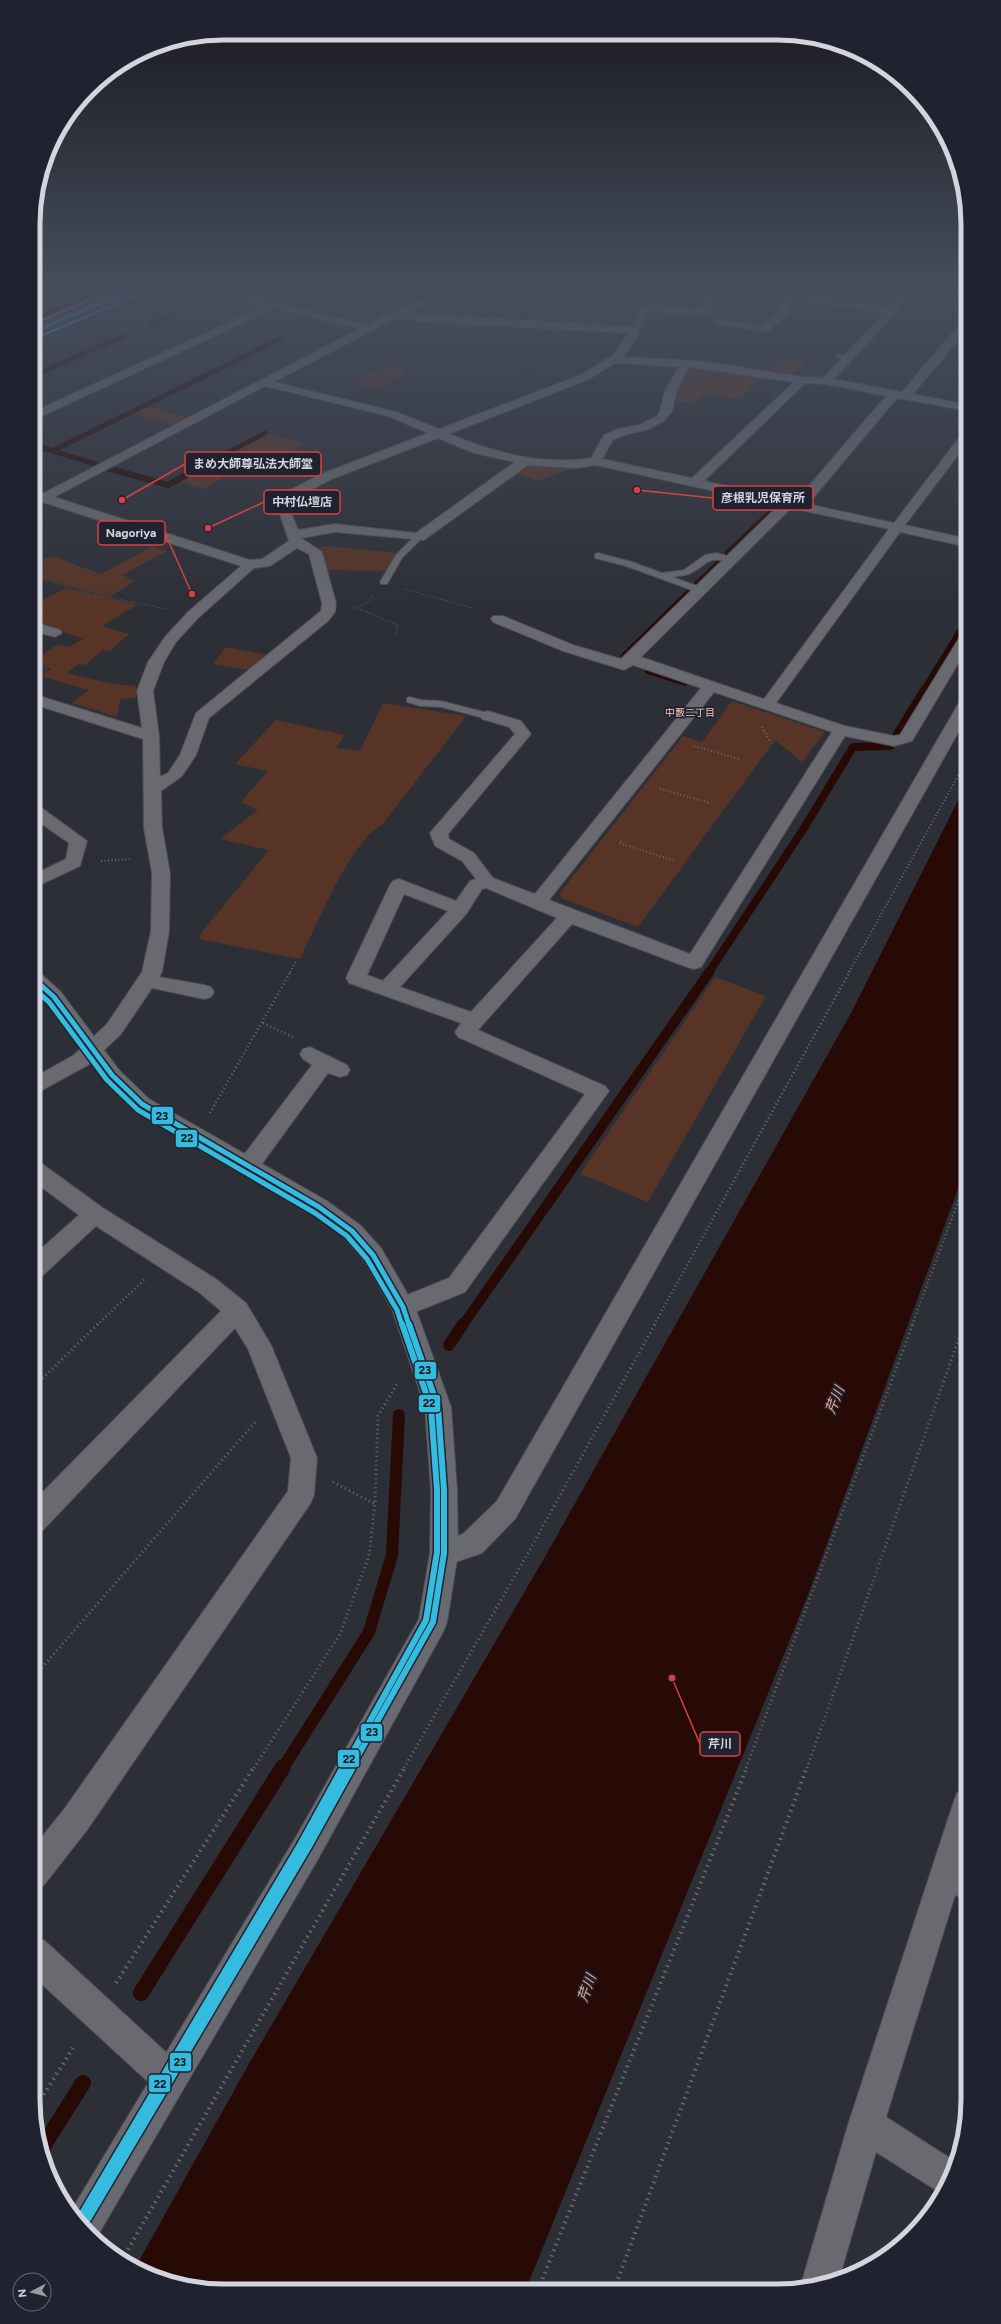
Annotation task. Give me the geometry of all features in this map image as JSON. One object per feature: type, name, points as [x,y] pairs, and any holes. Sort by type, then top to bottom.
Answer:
[{"type":"street","points":[[40,414],[77,396]]},
{"type":"street","points":[[40,496],[238,396]]},
{"type":"street","points":[[322,396],[354,404],[371,410],[392,414],[478,450],[525,461],[576,464],[595,461],[634,467],[694,483],[961,542]]},
{"type":"street","points":[[152,788],[174,776],[188,754],[202,716],[237,686],[323,618],[328,610],[315,552],[295,538],[285,512],[286,497],[328,476],[541,396]]},
{"type":"street","points":[[595,461],[608,438],[622,432],[642,428],[660,419],[668,407],[670,396]]},
{"type":"street","points":[[694,483],[785,396]]},
{"type":"street","points":[[498,619],[568,648],[624,665],[732,559],[793,505],[898,396]]},
{"type":"street","points":[[907,396],[961,407]]},
{"type":"street","points":[[767,706],[896,528],[957,454],[961,447]]},
{"type":"street","points":[[40,498],[58,505],[249,564],[265,563],[295,538],[335,528],[419,537],[525,461]]},
{"type":"street","points":[[40,1084],[82,1060],[114,1029],[152,972],[160,931],[161,873],[153,828],[151,736],[146,691],[156,662],[170,640],[247,569],[249,564]]},
{"type":"street","points":[[40,628],[55,633]]},
{"type":"street","points":[[631,659],[710,687],[841,730],[894,741],[906,738],[961,646]]},
{"type":"street","points":[[538,902],[710,687]]},
{"type":"street","points":[[40,701],[151,736]]},
{"type":"street","points":[[444,1553],[472,1544],[506,1510],[961,713]]},
{"type":"street","points":[[488,716],[516,724],[523,734],[439,833],[441,842],[468,857],[487,882],[569,916],[694,964],[841,730]]},
{"type":"street","points":[[40,815],[78,841],[74,862],[40,879]]},
{"type":"street","points":[[387,989],[460,908],[476,885],[487,882]]},
{"type":"street","points":[[460,908],[399,885],[356,978],[475,1021]]},
{"type":"street","points":[[403,1307],[457,1285],[598,1091],[465,1032],[569,916]]},
{"type":"street","points":[[147,981],[204,992]]},
{"type":"street","points":[[40,984],[54,997],[112,1075],[142,1104],[319,1208],[352,1231],[373,1255],[403,1307],[438,1408],[444,1490],[444,1553],[433,1622],[307,1848],[169,2078],[86,2221]]},
{"type":"street","points":[[248,1166],[324,1062]]},
{"type":"street","points":[[40,1174],[95,1214],[208,1286],[237,1310],[259,1345],[304,1458],[301,1495],[76,1819],[40,1865]]},
{"type":"street","points":[[40,1264],[95,1214]]},
{"type":"street","points":[[40,1514],[237,1310]]},
{"type":"street","points":[[820,2279],[866,2125],[957,1878],[961,1851]]},
{"type":"street","points":[[40,1959],[169,2078]]},
{"type":"street","points":[[866,2125],[945,2175]]},
{"type":"lane","points":[[383,583],[395,566],[399,557],[419,537]]},
{"type":"lane","points":[[598,556],[629,564],[700,590]]},
{"type":"lane","points":[[660,575],[687,572],[705,558],[717,556],[732,559]]},
{"type":"lane","points":[[410,700],[420,703],[441,704],[488,716]]},
{"type":"path","points":[[328,476],[290,463],[293,455],[303,443],[308,443],[341,412],[354,404]]},
{"type":"path","points":[[40,579],[97,595],[140,604]]},
{"type":"path","points":[[358,608],[366,603],[383,583],[474,609],[498,619]]},
{"type":"path","points":[[328,610],[358,608],[397,625],[396,635]]},
{"type":"path","points":[[40,665],[48,669],[40,674]]},
{"type":"path","points":[[693,746],[739,759]]},
{"type":"path","points":[[125,2255],[527,1555],[961,771]]},
{"type":"path","points":[[660,789],[711,803]]},
{"type":"path","points":[[619,843],[675,861]]},
{"type":"path","points":[[74,862],[106,861],[158,856]]},
{"type":"path","points":[[208,1117],[297,960]]},
{"type":"path","points":[[263,1022],[302,1042],[324,1062]]},
{"type":"path","points":[[540,2284],[767,1717],[961,1194]]},
{"type":"path","points":[[40,1381],[166,1259]]},
{"type":"path","points":[[616,2284],[828,1712],[961,1332]]},
{"type":"path","points":[[115,1984],[340,1634],[369,1556],[375,1504],[378,1416],[400,1378]]},
{"type":"path","points":[[40,1670],[279,1395]]},
{"type":"path","points":[[303,1477],[331,1481],[375,1504]]},
{"type":"path","points":[[40,2100],[73,2048]]},
{"type":"shaded area","points":[[673,396],[701,396],[697,404],[672,401]]},
{"type":"shaded area","points":[[721,396],[743,396],[740,399]]},
{"type":"shaded area","points":[[146,406],[192,419],[179,426],[132,413]]},
{"type":"shaded area","points":[[265,433],[302,442],[289,457],[274,454],[268,459],[257,457],[204,489],[178,481]]},
{"type":"shaded area","points":[[527,462],[578,466],[538,481],[514,473]]},
{"type":"shaded area","points":[[326,546],[397,553],[387,571],[323,570],[318,548]]},
{"type":"shaded area","points":[[151,547],[167,551],[122,575],[135,581],[110,597],[40,578],[40,562],[51,556],[101,574]]},
{"type":"shaded area","points":[[66,588],[137,605],[102,626],[129,634],[110,651],[103,650],[85,665],[78,664],[67,673],[113,684],[136,686],[136,698],[120,699],[117,717],[72,703],[89,690],[41,676],[51,669],[40,663],[40,656],[57,645],[69,647],[83,639],[40,624],[40,601]]},
{"type":"shaded area","points":[[226,647],[271,656],[254,671],[213,664]]},
{"type":"shaded area","points":[[732,701],[825,732],[802,762],[775,740],[638,927],[561,898],[560,893],[683,736],[702,742]]},
{"type":"shaded area","points":[[383,703],[466,716],[383,824],[371,833],[359,847],[336,885],[300,959],[199,939],[202,932],[269,850],[220,839],[258,810],[241,802],[268,771],[235,764],[276,720],[345,735],[336,748],[360,751]]},
{"type":"shaded area","points":[[715,977],[766,996],[648,1202],[580,1174]]},
{"type":"water","points":[[961,795],[961,1181],[808,1595],[528,2284],[212,2284],[177,2278],[138,2262],[250,2062],[542,1562],[851,1013]]},
{"type":"waterway","points":[[52,451],[163,396]]},
{"type":"waterway","points":[[201,467],[265,433]]},
{"type":"waterway","points":[[40,447],[52,451]]},
{"type":"waterway","points":[[52,451],[102,466]]},
{"type":"waterway","points":[[110,469],[168,485],[203,466]]},
{"type":"waterway","points":[[728,553],[772,511],[767,504]]},
{"type":"waterway","points":[[697,584],[721,561]]},
{"type":"waterway","points":[[624,656],[689,592]]},
{"type":"waterway","points":[[923,691],[961,629]]},
{"type":"waterway","points":[[648,671],[685,683]]},
{"type":"waterway","points":[[897,734],[924,690]]},
{"type":"waterway","points":[[709,972],[806,825],[853,747],[890,746]]},
{"type":"waterway","points":[[463,1325],[710,971]]},
{"type":"waterway","points":[[449,1345],[463,1324]]},
{"type":"waterway","points":[[283,1768],[369,1632],[392,1555],[399,1415]]},
{"type":"waterway","points":[[141,1993],[283,1767]]},
{"type":"waterway","points":[[45,2143],[83,2083]]},
{"type":"transit line","name":"23","points":[[40,984],[54,997],[112,1075],[142,1104],[319,1207],[352,1231],[373,1255],[403,1307],[438,1407],[444,1490],[444,1553],[433,1622],[307,1848],[86,2221]]},
{"type":"transit line","name":"22","points":[[40,994],[49,1002],[107,1080],[138,1110],[315,1213],[347,1236],[367,1259],[397,1310],[431,1408],[437,1490],[437,1552],[426,1620],[301,1845],[81,2216]]},
{"type":"place","name":"彦根乳児保育所","points":[[637,490]]},
{"type":"place","name":"まめ大師尊弘法大師堂","points":[[122,500]]},
{"type":"place","name":"中村仏壇店","points":[[208,528]]},
{"type":"place","name":"Nagoriya","points":[[192,594]]},
{"type":"place","name":"芹川","points":[[672,1678]]},
{"type":"district","name":"中藪二丁目","points":[[690,712]]}]
